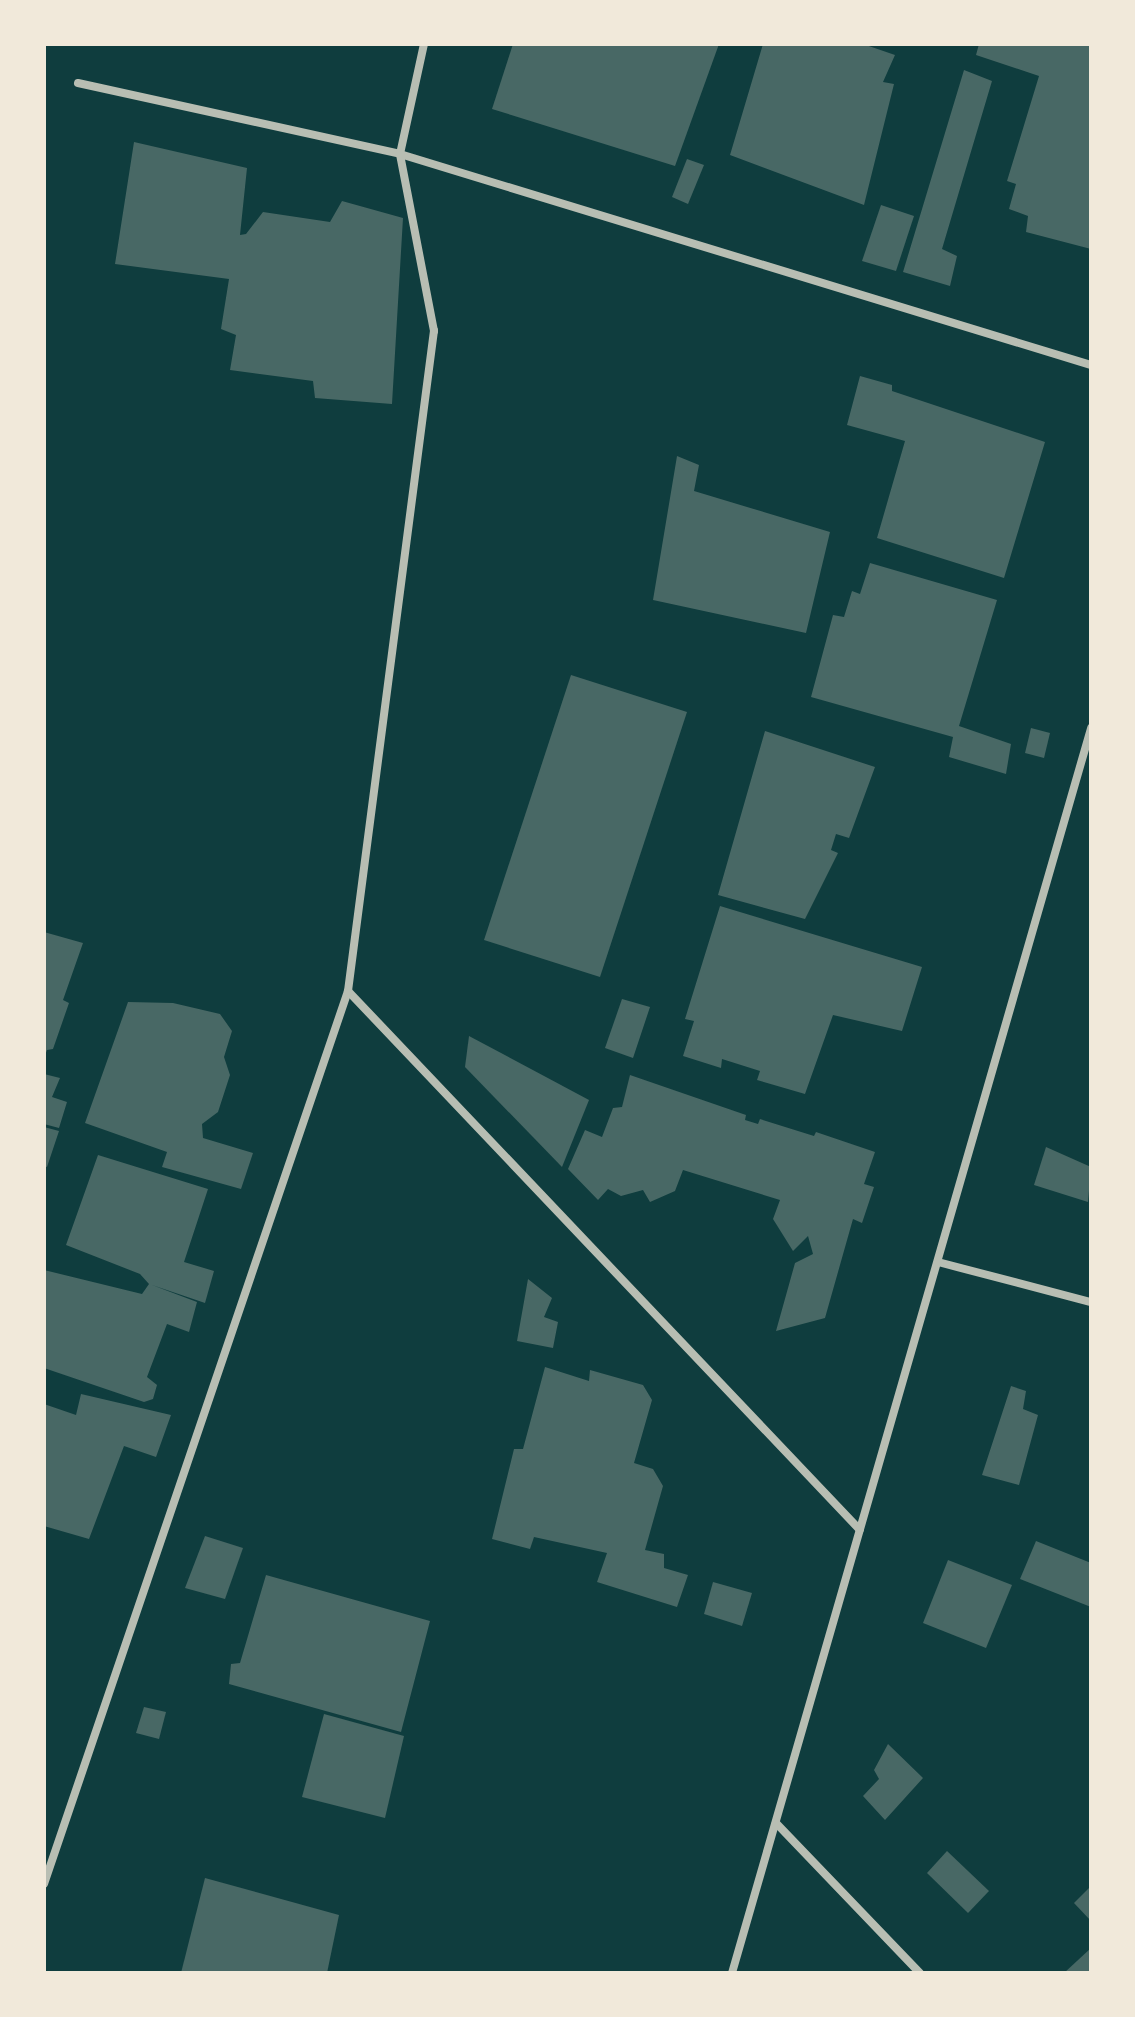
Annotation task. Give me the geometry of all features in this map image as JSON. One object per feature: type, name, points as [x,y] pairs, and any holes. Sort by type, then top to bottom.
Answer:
[{"type":"street","points":[[44,1884],[348,991],[434,331],[400,154],[424,44]]},
{"type":"street","points":[[78,83],[400,154],[1091,365]]},
{"type":"street","points":[[732,1973],[1091,728]]},
{"type":"street","points":[[348,991],[860,1530]]},
{"type":"street","points":[[938,1262],[1091,1302]]},
{"type":"street","points":[[776,1823],[920,1973]]},
{"type":"building","points":[[513,44],[719,44],[675,166],[492,109]]},
{"type":"building","points":[[763,44],[863,44],[895,55],[883,82],[894,84],[864,205],[730,155]]},
{"type":"building","points":[[979,44],[1091,44],[1091,249],[1026,232],[1028,216],[1009,209],[1016,184],[1007,181],[1039,76],[976,55]]},
{"type":"building","points":[[964,70],[992,81],[942,249],[957,256],[950,286],[903,272]]},
{"type":"building","points":[[134,142],[247,168],[240,235],[246,234],[263,212],[330,222],[342,201],[403,218],[392,404],[315,398],[313,381],[230,370],[236,335],[221,329],[229,279],[115,264]]},
{"type":"building","points":[[687,159],[704,165],[688,204],[672,197]]},
{"type":"building","points":[[881,205],[914,216],[896,271],[862,261]]},
{"type":"building","points":[[860,376],[892,385],[892,391],[1045,442],[1004,578],[877,538],[905,441],[847,425]]},
{"type":"building","points":[[677,456],[699,465],[694,491],[830,532],[806,633],[653,600]]},
{"type":"building","points":[[870,563],[997,600],[959,726],[1011,744],[1006,774],[949,757],[953,737],[811,697],[833,615],[844,617],[852,591],[860,594]]},
{"type":"building","points":[[571,675],[687,712],[600,977],[484,940]]},
{"type":"building","points":[[1031,728],[1050,733],[1044,758],[1025,753]]},
{"type":"building","points":[[765,731],[875,767],[849,838],[836,834],[831,850],[838,853],[805,919],[718,895]]},
{"type":"building","points":[[720,906],[922,967],[902,1031],[833,1015],[805,1094],[757,1080],[760,1071],[722,1059],[721,1068],[683,1056],[694,1021],[685,1019]]},
{"type":"building","points":[[44,932],[83,943],[63,1000],[69,1003],[53,1049],[47,1050],[44,1058]]},
{"type":"building","points":[[622,999],[650,1007],[633,1058],[605,1048]]},
{"type":"building","points":[[128,1002],[173,1003],[220,1014],[232,1031],[224,1057],[230,1075],[218,1112],[202,1124],[203,1138],[253,1153],[241,1189],[162,1167],[167,1152],[85,1123]]},
{"type":"building","points":[[469,1036],[589,1100],[562,1167],[465,1067]]},
{"type":"building","points":[[44,1074],[60,1078],[52,1097],[67,1102],[59,1128],[44,1124]]},
{"type":"building","points":[[630,1075],[746,1115],[745,1120],[758,1124],[760,1119],[814,1136],[816,1132],[875,1152],[864,1184],[874,1187],[862,1223],[853,1219],[825,1318],[776,1331],[795,1263],[813,1254],[808,1236],[793,1251],[773,1219],[780,1200],[683,1170],[675,1191],[650,1202],[643,1190],[621,1196],[608,1189],[598,1200],[568,1169],[585,1130],[602,1137],[613,1108],[622,1107]]},
{"type":"building","points":[[44,1127],[59,1131],[47,1167],[44,1166]]},
{"type":"building","points":[[1046,1147],[1091,1167],[1088,1202],[1034,1185]]},
{"type":"building","points":[[98,1155],[208,1189],[184,1262],[214,1271],[205,1303],[152,1285],[197,1302],[189,1332],[167,1324],[147,1377],[157,1385],[153,1399],[144,1402],[44,1368],[44,1270],[142,1294],[149,1284],[140,1274],[66,1245]]},
{"type":"building","points":[[528,1279],[552,1298],[544,1317],[558,1322],[553,1348],[517,1341]]},
{"type":"building","points":[[545,1367],[589,1381],[590,1370],[643,1385],[652,1400],[634,1463],[653,1469],[663,1486],[645,1550],[664,1554],[664,1568],[688,1575],[677,1607],[597,1582],[607,1553],[534,1537],[530,1549],[492,1539],[514,1449],[523,1449]]},
{"type":"building","points":[[1011,1386],[1026,1391],[1023,1409],[1038,1415],[1019,1485],[982,1475]]},
{"type":"building","points":[[81,1394],[171,1415],[156,1457],[124,1446],[89,1539],[44,1526],[44,1404],[76,1415]]},
{"type":"building","points":[[205,1536],[243,1548],[225,1599],[185,1588]]},
{"type":"building","points":[[1036,1541],[1091,1563],[1091,1607],[1020,1579]]},
{"type":"building","points":[[948,1560],[1012,1585],[986,1648],[923,1623]]},
{"type":"building","points":[[266,1575],[430,1621],[401,1732],[229,1684],[231,1664],[240,1663]]},
{"type":"building","points":[[713,1582],[752,1593],[742,1626],[704,1614]]},
{"type":"building","points":[[144,1707],[166,1712],[159,1739],[136,1733]]},
{"type":"building","points":[[324,1714],[404,1736],[385,1818],[302,1797]]},
{"type":"building","points":[[888,1744],[923,1778],[885,1820],[863,1796],[879,1779],[874,1770]]},
{"type":"building","points":[[947,1851],[989,1891],[968,1913],[927,1873]]},
{"type":"building","points":[[205,1878],[339,1915],[327,1973],[181,1973]]},
{"type":"building","points":[[1091,1886],[1091,1921],[1074,1903]]},
{"type":"building","points":[[1091,1948],[1091,1973],[1064,1973]]}]
